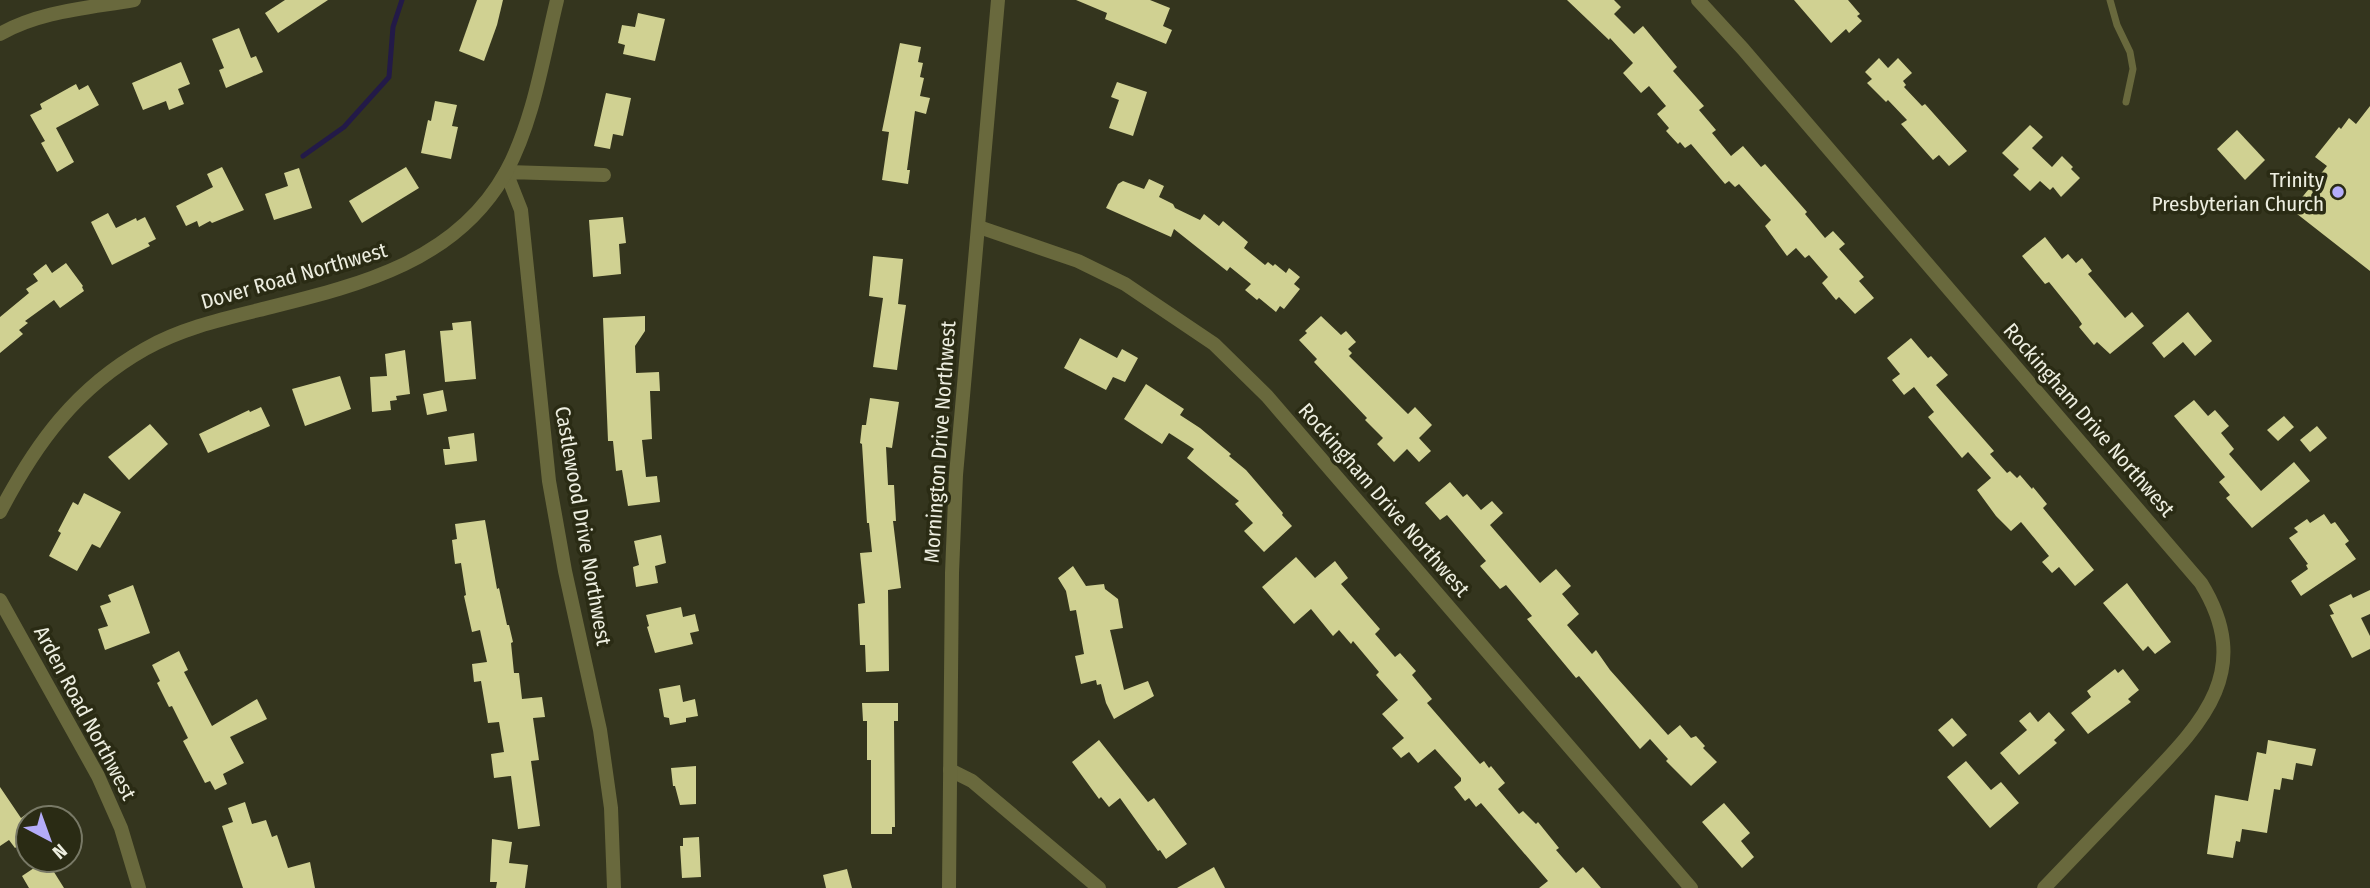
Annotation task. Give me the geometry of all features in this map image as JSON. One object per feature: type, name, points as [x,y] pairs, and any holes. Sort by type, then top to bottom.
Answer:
[{"type":"street","points":[[0,34],[57,13],[134,0]]},
{"type":"street","name":"Dover Road Northwest","points":[[0,512],[21,472],[53,425],[80,396],[114,368],[148,347],[184,331],[374,277],[407,265],[458,231],[480,209],[506,172],[528,120],[557,0]]},
{"type":"street","name":"Mornington Drive Northwest","points":[[949,888],[952,573],[956,475],[998,0]]},
{"type":"street","name":"Rockingham Drive Northwest","points":[[1698,0],[1744,49],[2202,583],[2222,626],[2222,672],[2212,702],[2183,744],[2044,888]]},
{"type":"street","points":[[506,172],[604,175]]},
{"type":"street","name":"Castlewood Drive Northwest","points":[[506,172],[521,210],[549,481],[565,571],[600,730],[611,808],[614,888]]},
{"type":"street","name":"Rockingham Drive Northwest","points":[[979,227],[1078,261],[1125,284],[1214,344],[1267,396],[1691,888]]},
{"type":"street","name":"Arden Road Northwest","points":[[0,600],[99,776],[121,828],[139,888]]},
{"type":"street","points":[[950,770],[972,781],[1099,888]]},
{"type":"lane","points":[[2110,0],[2117,25],[2130,52],[2133,69],[2126,102]]},
{"type":"building","points":[[285,0],[328,0],[278,33],[265,13]]},
{"type":"building","points":[[477,0],[503,0],[484,61],[459,51]]},
{"type":"building","points":[[1076,0],[1150,0],[1170,8],[1163,26],[1172,30],[1166,44],[1105,19],[1107,13]]},
{"type":"building","points":[[1567,0],[1614,0],[1621,7],[1614,14],[1634,34],[1643,26],[1677,67],[1673,71],[1704,106],[1699,110],[1716,130],[1712,133],[1731,156],[1743,146],[1761,167],[1765,164],[1807,212],[1805,214],[1825,238],[1833,231],[1845,244],[1839,249],[1864,277],[1859,281],[1874,298],[1855,314],[1839,297],[1836,300],[1822,283],[1828,277],[1809,255],[1805,258],[1796,248],[1787,256],[1765,226],[1771,220],[1739,184],[1735,187],[1729,181],[1725,184],[1691,144],[1685,148],[1680,142],[1678,144],[1666,131],[1669,128],[1657,114],[1666,106],[1649,86],[1641,93],[1623,73],[1633,63],[1610,38],[1609,40]]},
{"type":"building","points":[[1794,0],[1848,0],[1860,14],[1857,16],[1862,21],[1849,33],[1846,29],[1831,43]]},
{"type":"building","points":[[638,13],[665,19],[655,61],[623,54],[625,45],[618,43],[622,25],[635,27]]},
{"type":"building","points":[[239,28],[251,58],[256,56],[263,72],[226,88],[219,70],[224,68],[212,39]]},
{"type":"building","points":[[900,43],[921,47],[918,62],[923,63],[920,77],[924,78],[920,96],[930,98],[926,114],[915,111],[907,170],[910,170],[908,184],[882,180],[889,132],[882,131]]},
{"type":"building","points":[[1879,58],[1888,68],[1898,58],[1912,73],[1903,81],[1906,85],[1904,87],[1922,106],[1925,104],[1967,151],[1949,166],[1939,155],[1933,160],[1901,124],[1907,120],[1867,83],[1872,79],[1865,72]]},
{"type":"building","points":[[181,62],[190,84],[178,89],[184,104],[169,110],[166,101],[143,110],[132,83]]},
{"type":"building","points":[[1117,82],[1147,92],[1133,136],[1109,128],[1119,100],[1111,97]]},
{"type":"building","points":[[76,84],[79,90],[88,85],[99,105],[56,128],[74,162],[57,172],[41,143],[45,141],[30,115],[42,109],[40,104]]},
{"type":"building","points":[[606,93],[631,98],[623,136],[613,134],[610,149],[594,146]]},
{"type":"building","points":[[435,101],[457,105],[452,126],[458,127],[451,159],[421,153]]},
{"type":"building","name":"Trinity Presbyterian Church","points":[[2370,106],[2370,271],[2292,210],[2327,166],[2315,157],[2339,127],[2341,129],[2349,118],[2356,124]]},
{"type":"building","points":[[2030,125],[2043,137],[2032,148],[2052,167],[2062,156],[2080,178],[2061,197],[2053,187],[2050,190],[2040,181],[2030,191],[2013,175],[2019,169],[2002,153]]},
{"type":"building","points":[[2237,130],[2265,160],[2245,180],[2217,149]]},
{"type":"building","points":[[222,167],[244,210],[199,227],[197,221],[186,226],[176,206],[213,187],[207,174]]},
{"type":"building","points":[[406,167],[419,188],[362,223],[349,201]]},
{"type":"building","points":[[299,168],[312,208],[274,220],[265,194],[288,186],[284,173]]},
{"type":"building","points":[[1149,179],[1164,186],[1159,197],[1173,204],[1175,208],[1200,220],[1204,214],[1219,226],[1223,221],[1248,242],[1244,248],[1265,265],[1268,262],[1273,266],[1275,264],[1286,273],[1289,268],[1300,277],[1294,284],[1300,289],[1284,309],[1280,306],[1276,312],[1259,298],[1257,300],[1245,290],[1251,284],[1230,267],[1227,271],[1174,229],[1171,237],[1106,208],[1118,184],[1123,181],[1144,189]]},
{"type":"building","points":[[108,213],[116,228],[136,218],[137,221],[145,217],[156,239],[148,243],[150,246],[112,265],[91,222]]},
{"type":"building","points":[[623,217],[626,243],[619,244],[621,274],[593,277],[589,220]]},
{"type":"building","points":[[2045,237],[2062,259],[2068,254],[2076,263],[2082,258],[2092,271],[2088,274],[2125,318],[2132,312],[2144,326],[2110,354],[2097,342],[2094,345],[2079,327],[2082,324],[2078,318],[2049,282],[2045,284],[2022,256]]},
{"type":"building","points":[[873,256],[903,259],[898,304],[906,305],[897,370],[873,367],[883,298],[869,296]]},
{"type":"building","points":[[66,263],[84,291],[60,308],[54,300],[25,321],[28,323],[19,330],[23,334],[0,353],[0,317],[29,293],[26,289],[38,281],[33,274],[46,264],[52,273]]},
{"type":"building","points":[[2188,312],[2212,341],[2195,356],[2183,342],[2164,358],[2152,343]]},
{"type":"building","points":[[645,316],[645,331],[635,346],[636,373],[659,372],[660,391],[650,391],[652,439],[642,440],[646,477],[657,476],[660,502],[628,506],[622,470],[616,471],[613,441],[608,441],[603,318]]},
{"type":"building","points":[[1321,316],[1341,335],[1346,331],[1356,342],[1348,349],[1352,353],[1349,356],[1408,414],[1415,407],[1432,425],[1419,438],[1431,451],[1419,462],[1407,449],[1394,462],[1377,444],[1383,438],[1314,362],[1317,359],[1299,340]]},
{"type":"building","points":[[471,321],[476,379],[445,382],[440,331],[453,330],[452,323]]},
{"type":"building","points":[[1080,338],[1117,358],[1122,349],[1138,358],[1125,382],[1113,377],[1106,390],[1064,368]]},
{"type":"building","points":[[1911,338],[1928,358],[1931,356],[1948,375],[1936,385],[1994,451],[1990,454],[2007,473],[2010,471],[2017,478],[2020,475],[2032,489],[2033,487],[2047,504],[2043,508],[2094,570],[2075,586],[2059,567],[2052,573],[2042,562],[2049,556],[2021,522],[2011,531],[1996,516],[1977,490],[1991,478],[1968,452],[1962,458],[1928,417],[1934,412],[1914,387],[1904,395],[1892,380],[1900,374],[1887,358]]},
{"type":"building","points":[[405,350],[410,394],[396,396],[397,400],[390,401],[391,410],[372,412],[370,377],[387,376],[385,354]]},
{"type":"building","points":[[340,376],[351,409],[305,426],[292,389]]},
{"type":"building","points":[[1146,384],[1184,409],[1180,415],[1231,454],[1229,456],[1246,470],[1283,513],[1292,526],[1264,552],[1244,531],[1253,523],[1235,504],[1239,501],[1187,458],[1194,449],[1169,433],[1162,444],[1124,419]]},
{"type":"building","points":[[443,390],[447,411],[427,415],[423,394]]},
{"type":"building","points":[[870,398],[899,402],[892,448],[886,447],[888,485],[894,485],[896,521],[893,521],[901,588],[888,590],[889,671],[866,672],[865,645],[860,645],[858,604],[865,603],[860,553],[872,552],[860,443]]},
{"type":"building","points":[[2194,400],[2208,416],[2215,410],[2229,426],[2221,433],[2234,449],[2229,454],[2261,491],[2294,462],[2310,481],[2252,528],[2226,498],[2230,495],[2219,482],[2225,477],[2174,416]]},
{"type":"building","points":[[261,407],[270,426],[208,453],[199,434]]},
{"type":"building","points":[[2284,416],[2294,427],[2278,441],[2267,430]]},
{"type":"building","points":[[150,424],[168,444],[129,480],[108,457]]},
{"type":"building","points":[[2317,426],[2327,438],[2310,452],[2300,440]]},
{"type":"building","points":[[474,433],[477,461],[445,465],[443,449],[450,449],[448,437]]},
{"type":"building","points":[[1450,482],[1463,497],[1467,494],[1481,510],[1492,501],[1503,513],[1490,525],[1540,583],[1556,569],[1571,586],[1562,594],[1579,614],[1567,625],[1592,654],[1596,650],[1610,670],[1668,735],[1680,725],[1691,738],[1696,736],[1705,746],[1703,748],[1717,762],[1691,786],[1666,761],[1668,759],[1650,739],[1640,749],[1527,619],[1532,616],[1506,585],[1500,589],[1480,566],[1486,561],[1447,515],[1440,520],[1425,503]]},
{"type":"building","points":[[84,493],[121,512],[100,548],[92,544],[77,571],[49,556],[73,502],[78,505]]},
{"type":"building","points":[[2324,514],[2331,524],[2335,522],[2349,541],[2345,544],[2356,559],[2301,596],[2291,581],[2308,569],[2308,564],[2289,538],[2298,532],[2294,528],[2307,519],[2310,523]]},
{"type":"building","points":[[485,520],[497,589],[499,588],[513,642],[514,673],[519,673],[522,699],[542,697],[545,717],[533,718],[539,760],[531,761],[540,826],[518,829],[511,776],[494,778],[491,754],[504,752],[499,722],[488,723],[481,681],[474,682],[472,664],[487,662],[480,630],[472,632],[464,596],[461,563],[455,564],[452,540],[457,539],[455,524]]},
{"type":"building","points":[[661,535],[666,563],[655,566],[658,583],[636,587],[633,567],[639,565],[634,541]]},
{"type":"building","points":[[1296,557],[1315,578],[1335,561],[1348,578],[1341,584],[1380,629],[1375,634],[1395,657],[1400,653],[1416,671],[1412,675],[1432,699],[1427,703],[1480,764],[1484,761],[1489,768],[1491,766],[1505,783],[1498,789],[1519,814],[1523,811],[1536,824],[1538,822],[1559,848],[1556,850],[1576,873],[1583,867],[1601,888],[1539,888],[1548,881],[1481,803],[1476,807],[1469,798],[1465,801],[1454,787],[1461,778],[1435,749],[1418,763],[1409,752],[1401,758],[1392,748],[1404,738],[1382,714],[1398,700],[1376,675],[1379,672],[1353,641],[1351,644],[1339,630],[1333,636],[1311,609],[1294,624],[1262,587]]},
{"type":"building","points":[[1073,566],[1086,586],[1104,584],[1105,589],[1118,599],[1123,628],[1110,630],[1124,690],[1148,681],[1154,696],[1114,719],[1101,684],[1097,685],[1096,680],[1081,684],[1075,656],[1084,654],[1076,610],[1070,611],[1066,591],[1058,578]]},
{"type":"building","points":[[2127,583],[2171,642],[2155,654],[2148,646],[2143,651],[2103,603]]},
{"type":"building","points":[[133,585],[150,633],[105,650],[98,629],[108,626],[100,606],[111,602],[108,595]]},
{"type":"building","points":[[2370,590],[2370,614],[2361,618],[2370,636],[2370,649],[2352,658],[2330,615],[2334,614],[2329,605],[2351,594],[2353,598]]},
{"type":"building","points":[[681,607],[683,617],[695,614],[699,631],[690,633],[693,644],[655,653],[646,615]]},
{"type":"building","points":[[179,651],[188,670],[184,672],[212,726],[257,699],[267,719],[230,737],[244,763],[223,774],[227,784],[215,790],[210,781],[205,783],[183,741],[188,738],[157,683],[160,681],[152,665]]},
{"type":"building","points":[[2115,669],[2118,673],[2123,669],[2139,690],[2128,699],[2131,702],[2088,734],[2071,713],[2091,697],[2087,691]]},
{"type":"building","points":[[680,685],[683,702],[695,699],[698,716],[670,725],[669,718],[664,717],[659,689]]},
{"type":"building","points":[[862,703],[898,703],[898,721],[894,721],[895,827],[892,827],[892,834],[871,834],[871,760],[867,760],[867,721],[863,721]]},
{"type":"building","points":[[2030,712],[2038,722],[2049,712],[2065,730],[2054,740],[2057,743],[2019,775],[2000,753],[2027,730],[2019,721]]},
{"type":"building","points":[[1952,718],[1967,735],[1953,747],[1938,730]]},
{"type":"building","points":[[1099,740],[1148,802],[1154,798],[1187,844],[1166,859],[1120,798],[1109,807],[1101,797],[1099,799],[1072,762]]},
{"type":"building","points":[[2268,740],[2316,749],[2312,766],[2296,763],[2293,780],[2282,778],[2280,790],[2274,789],[2267,833],[2242,829],[2240,842],[2236,841],[2233,858],[2207,854],[2215,795],[2248,801],[2257,752],[2266,754]]},
{"type":"building","points":[[1966,761],[1991,790],[2001,782],[2019,803],[1990,828],[1947,777]]},
{"type":"building","points":[[696,766],[696,804],[680,805],[673,786],[671,768]]},
{"type":"building","points":[[0,787],[14,808],[14,847],[9,840],[0,846]]},
{"type":"building","points":[[245,802],[252,824],[266,820],[272,837],[277,835],[288,868],[310,862],[315,888],[243,888],[222,826],[233,822],[228,808]]},
{"type":"building","points":[[1724,803],[1750,833],[1741,841],[1754,857],[1742,868],[1702,822]]},
{"type":"building","points":[[699,837],[701,877],[682,878],[680,846],[683,846],[683,838]]},
{"type":"building","points":[[492,839],[512,842],[509,863],[528,865],[525,888],[496,888],[497,882],[490,882]]},
{"type":"building","points":[[1214,867],[1225,888],[1177,888]]},
{"type":"building","points":[[847,869],[852,888],[826,888],[823,875]]},
{"type":"building","points":[[55,874],[64,888],[29,888],[22,876]]},
{"type":"waterway","points":[[303,156],[344,127],[389,77],[393,27],[402,0]]},
{"type":"place","name":"Trinity Presbyterian Church","points":[[2338,192]]}]
